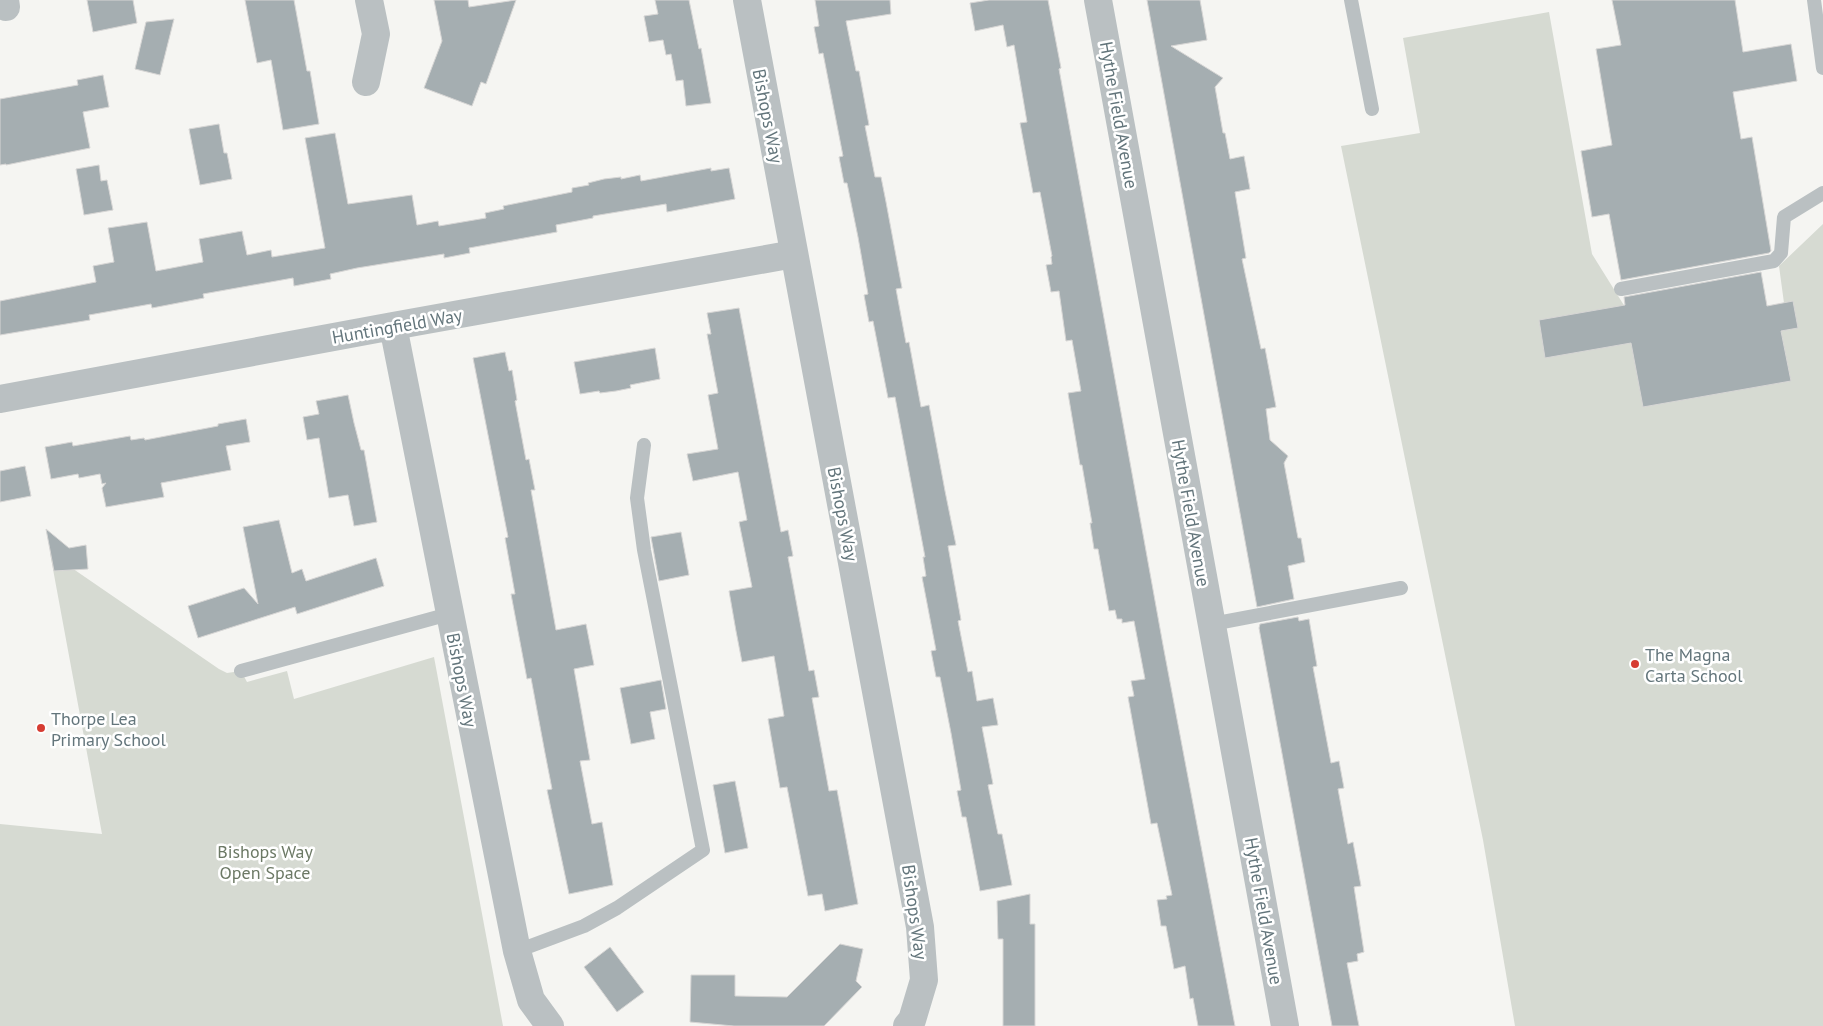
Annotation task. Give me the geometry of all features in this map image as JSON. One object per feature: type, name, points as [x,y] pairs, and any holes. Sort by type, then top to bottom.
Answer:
[{"type":"street","points":[[366,82],[376,34],[370,0]]},
{"type":"street","name":"Bishops Way","points":[[747,0],[920,927],[924,980],[912,1020],[907,1026]]},
{"type":"street","name":"Hythe Field Avenue","points":[[1098,0],[1285,1026]]},
{"type":"street","name":"Huntingfield Way","points":[[0,399],[794,254]]},
{"type":"street","name":"Bishops Way","points":[[393,326],[516,952],[531,1000],[550,1026]]},
{"type":"lane","points":[[1351,0],[1372,109]]},
{"type":"lane","points":[[1814,0],[1823,68]]},
{"type":"lane","points":[[1621,289],[1774,260],[1781,253],[1784,217],[1823,193]]},
{"type":"lane","points":[[516,952],[584,926],[617,908],[703,850],[644,550],[637,498],[644,445]]},
{"type":"lane","points":[[1212,624],[1401,588]]},
{"type":"lane","points":[[241,671],[449,614]]},
{"type":"green space","name":"The Magna Carta School","points":[[1549,12],[1592,254],[1625,307],[1767,306],[1784,303],[1779,266],[1823,224],[1823,1026],[1515,1026],[1483,840],[1341,146],[1420,133],[1403,38]]},
{"type":"green space","name":"Bishops Way Open Space","points":[[50,553],[227,673],[241,671],[247,682],[287,671],[294,699],[434,657],[503,1026],[0,1026],[0,824],[102,834]]},
{"type":"building","points":[[87,0],[133,0],[137,23],[93,32]]},
{"type":"building","points":[[245,0],[294,0],[307,71],[310,71],[319,124],[283,130],[271,60],[257,63]]},
{"type":"building","points":[[434,0],[468,0],[469,7],[516,0],[486,84],[481,82],[472,106],[424,88],[442,41]]},
{"type":"building","points":[[655,0],[689,0],[699,49],[701,48],[711,103],[686,106],[683,80],[676,81],[671,54],[666,55],[663,40],[649,42],[644,16],[658,14]]},
{"type":"building","points":[[815,0],[890,0],[891,14],[846,21],[856,71],[859,71],[869,125],[865,126],[875,177],[881,177],[886,202],[902,288],[896,289],[906,343],[909,342],[921,407],[929,405],[956,545],[948,546],[961,620],[958,621],[968,672],[972,671],[977,701],[993,698],[998,725],[982,727],[993,784],[988,785],[998,834],[1002,834],[1012,885],[980,891],[966,817],[962,817],[957,791],[961,790],[951,733],[940,677],[936,677],[931,651],[936,650],[922,577],[926,576],[923,557],[925,557],[895,397],[888,398],[873,321],[869,322],[864,295],[868,294],[858,237],[847,183],[844,183],[839,157],[843,156],[823,53],[819,54],[814,27],[819,26]]},
{"type":"building","points":[[989,0],[1048,0],[1163,645],[1235,1026],[1198,1026],[1193,998],[1190,999],[1185,966],[1174,969],[1166,926],[1161,926],[1157,900],[1167,899],[1166,896],[1172,895],[1157,823],[1151,824],[1128,697],[1134,696],[1131,681],[1145,679],[1134,621],[1122,623],[1122,619],[1117,619],[1115,610],[1109,611],[1098,549],[1094,549],[1090,523],[1092,523],[1068,393],[1081,391],[1072,340],[1066,341],[1059,291],[1051,292],[1046,265],[1052,264],[1052,256],[1040,192],[1033,193],[1020,123],[1027,122],[1014,45],[1007,47],[1003,25],[975,31],[970,3]]},
{"type":"building","points":[[1147,0],[1200,0],[1207,40],[1171,46],[1223,78],[1215,87],[1223,133],[1225,133],[1230,159],[1244,156],[1250,189],[1235,192],[1246,258],[1242,259],[1261,349],[1265,348],[1276,407],[1266,409],[1270,440],[1288,456],[1284,463],[1298,538],[1301,538],[1305,562],[1288,566],[1294,599],[1257,607]]},
{"type":"building","points":[[1612,0],[1735,0],[1743,52],[1791,44],[1797,81],[1733,92],[1741,139],[1752,137],[1771,251],[1769,253],[1621,280],[1609,214],[1592,217],[1581,151],[1612,145],[1596,49],[1621,45]]},
{"type":"building","points":[[174,19],[160,75],[135,69],[146,22]]},
{"type":"building","points":[[103,75],[109,107],[83,112],[90,148],[0,165],[0,99],[78,85],[77,80]]},
{"type":"building","points":[[219,124],[224,153],[227,153],[232,179],[200,185],[189,129]]},
{"type":"building","points":[[335,133],[348,204],[412,195],[417,225],[438,221],[439,226],[486,218],[485,213],[504,209],[503,206],[572,192],[572,188],[589,185],[588,183],[604,179],[621,177],[621,179],[640,175],[641,181],[711,168],[711,171],[729,168],[735,199],[667,212],[666,204],[593,216],[593,218],[556,225],[557,232],[469,248],[470,253],[444,258],[444,254],[357,268],[330,274],[331,279],[294,286],[293,278],[203,294],[204,298],[152,308],[151,304],[89,315],[90,320],[0,335],[0,301],[96,282],[93,266],[114,262],[108,228],[147,222],[156,271],[203,262],[199,239],[242,231],[247,255],[271,250],[272,257],[325,248],[305,138]]},
{"type":"building","points":[[99,165],[101,181],[107,180],[113,210],[84,215],[76,169]]},
{"type":"building","points":[[1761,272],[1767,306],[1793,301],[1798,328],[1781,331],[1791,381],[1643,407],[1631,343],[1545,358],[1539,320],[1625,305],[1624,297]]},
{"type":"building","points":[[739,308],[781,532],[788,530],[793,556],[788,557],[809,671],[814,670],[819,697],[812,698],[829,791],[837,790],[858,904],[825,911],[822,894],[808,896],[787,787],[780,788],[768,719],[784,716],[774,656],[742,662],[729,591],[752,587],[739,522],[747,520],[738,472],[693,481],[687,454],[718,449],[708,395],[718,393],[707,334],[711,334],[707,313]]},
{"type":"building","points":[[655,348],[660,379],[630,385],[631,388],[616,391],[580,394],[574,362]]},
{"type":"building","points":[[505,352],[509,371],[512,370],[517,400],[515,401],[526,460],[529,459],[535,490],[531,490],[556,630],[586,624],[594,665],[574,669],[590,760],[580,761],[592,824],[602,822],[613,885],[569,894],[547,790],[552,789],[531,678],[527,679],[511,594],[515,594],[505,538],[508,537],[473,358]]},
{"type":"building","points":[[348,395],[361,450],[364,450],[377,522],[354,526],[348,495],[329,498],[319,438],[307,440],[303,417],[319,414],[316,401]]},
{"type":"building","points":[[246,419],[250,442],[226,446],[231,470],[161,483],[164,497],[106,507],[102,488],[106,483],[102,484],[100,474],[79,478],[78,474],[51,479],[45,447],[72,442],[73,446],[130,436],[131,440],[144,438],[145,440]]},
{"type":"building","points":[[25,466],[31,496],[0,502],[0,471]]},
{"type":"building","points":[[279,520],[292,573],[302,569],[306,581],[376,558],[384,586],[297,614],[295,607],[198,638],[188,606],[244,588],[258,604],[243,527]]},
{"type":"building","points":[[46,529],[69,548],[86,545],[88,569],[54,571]]},
{"type":"building","points":[[681,532],[689,575],[659,581],[651,537]]},
{"type":"building","points":[[1298,617],[1299,621],[1309,619],[1317,666],[1313,667],[1331,763],[1339,761],[1344,788],[1338,789],[1348,844],[1353,842],[1361,886],[1354,887],[1364,952],[1357,954],[1358,961],[1347,963],[1359,1026],[1332,1026],[1259,628],[1260,624]]},
{"type":"building","points":[[661,680],[666,709],[650,712],[655,739],[631,744],[620,688]]},
{"type":"building","points":[[735,781],[748,848],[725,853],[713,785]]},
{"type":"building","points":[[1030,894],[1030,924],[1035,924],[1035,1026],[1003,1026],[1003,939],[998,939],[997,901]]},
{"type":"building","points":[[840,944],[863,949],[856,981],[862,987],[824,1026],[734,1026],[690,1022],[691,975],[735,975],[735,996],[787,997]]},
{"type":"building","points":[[610,947],[644,992],[617,1012],[584,967]]},
{"type":"place","name":"The Magna Carta School","points":[[1635,664]]},
{"type":"place","name":"Thorpe Lea Primary School","points":[[41,728]]}]
